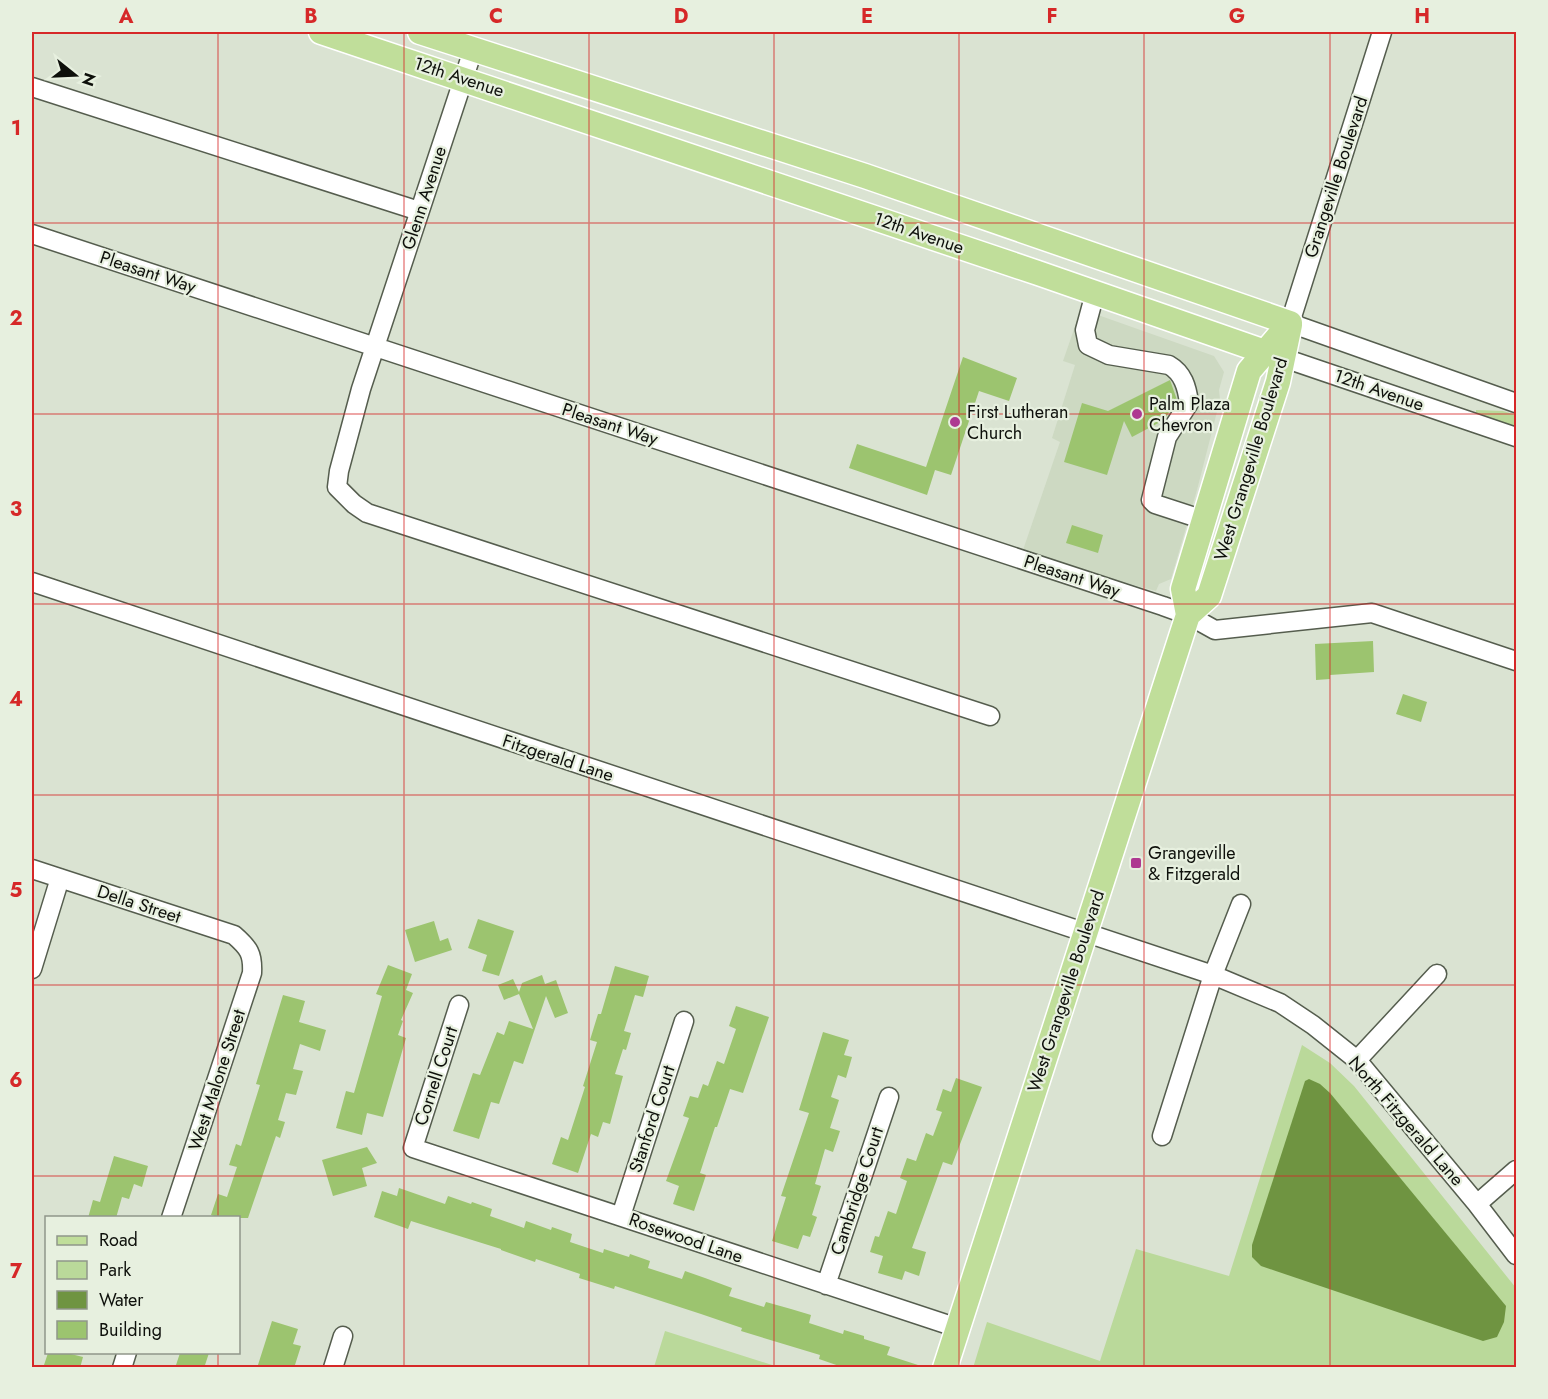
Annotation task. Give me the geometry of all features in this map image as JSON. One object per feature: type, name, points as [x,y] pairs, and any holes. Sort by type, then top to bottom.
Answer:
[{"type":"main road","name":"12th Avenue","points":[[321,32],[1095,292],[1274,355]]},
{"type":"main road","name":"12th Avenue","points":[[420,32],[865,176],[1290,323]]},
{"type":"main road","name":"West Grangeville Boulevard","points":[[945,1368],[1188,615],[1183,589],[1248,371],[1274,355],[1290,323]]},
{"type":"main road","name":"West Grangeville Boulevard","points":[[1188,615],[1209,596],[1278,382],[1274,355]]},
{"type":"street","name":"Grangeville Boulevard","points":[[1290,323],[1382,32]]},
{"type":"street","name":"Glenn Avenue","points":[[473,50],[375,346],[344,450],[337,487],[367,513],[990,716]]},
{"type":"street","points":[[32,87],[419,212]]},
{"type":"street","name":"Pleasant Way","points":[[32,234],[1188,615],[1215,630],[1372,613],[1516,661]]},
{"type":"street","points":[[1095,292],[1085,330],[1088,345],[1109,355],[1168,365],[1176,369],[1186,385],[1190,403],[1167,437],[1151,500],[1155,504],[1204,520]]},
{"type":"street","name":"12th Avenue","points":[[1290,323],[1516,403]]},
{"type":"street","name":"12th Avenue","points":[[1274,355],[1516,437]]},
{"type":"street","name":"Fitzgerald Lane","points":[[32,582],[1084,933]]},
{"type":"street","name":"Della Street","points":[[32,869],[234,935],[244,944]]},
{"type":"street","points":[[32,969],[60,879]]},
{"type":"street","points":[[1161,1136],[1213,975],[1241,904]]},
{"type":"street","name":"North Fitzgerald Lane","points":[[1084,933],[1213,975],[1280,1003],[1313,1025],[1357,1060],[1478,1204],[1516,1255]]},
{"type":"street","name":"West Malone Street","points":[[172,1216],[252,974],[252,957],[244,944]]},
{"type":"street","points":[[1357,1060],[1437,975]]},
{"type":"street","name":"Cornell Court","points":[[413,1148],[459,1005]]},
{"type":"street","name":"Stanford Court","points":[[621,1216],[684,1021]]},
{"type":"street","name":"Cambridge Court","points":[[826,1285],[889,1097]]},
{"type":"street","name":"Rosewood Lane","points":[[413,1148],[958,1328]]},
{"type":"street","points":[[1478,1204],[1516,1170]]},
{"type":"street","points":[[333,1368],[343,1336]]},
{"type":"shaded area","points":[[1081,309],[1214,356],[1224,372],[1219,390],[1220,400],[1197,490],[1171,579],[1159,584],[1156,591],[1089,573],[1023,550],[1060,442],[1052,438],[1075,365],[1063,361]]},
{"type":"green space","points":[[1476,410],[1503,411],[1516,415],[1516,427],[1476,414]]},
{"type":"green space","points":[[1302,1045],[1330,1063],[1354,1086],[1516,1288],[1516,1367],[973,1368],[987,1322],[1100,1361],[1136,1249],[1229,1276]]},
{"type":"green space","points":[[665,1331],[769,1364],[779,1367],[654,1367]]},
{"type":"water","points":[[1309,1079],[1320,1084],[1330,1093],[1506,1306],[1504,1322],[1497,1337],[1483,1341],[1261,1266],[1252,1257],[1252,1245],[1305,1081]]},
{"type":"building","name":"First Lutheran Church","points":[[963,357],[1017,378],[1009,401],[979,391],[951,475],[935,470],[927,495],[849,468],[857,444],[926,467]]},
{"type":"building","points":[[1170,380],[1177,400],[1164,420],[1132,437],[1124,421],[1107,475],[1064,462],[1082,403],[1108,411]]},
{"type":"building","points":[[1072,525],[1103,535],[1098,553],[1066,543]]},
{"type":"building","points":[[1373,641],[1374,672],[1330,675],[1330,679],[1316,680],[1315,644]]},
{"type":"building","points":[[1403,694],[1427,702],[1421,722],[1396,714]]},
{"type":"building","points":[[478,919],[514,931],[499,976],[482,971],[487,955],[468,948]]},
{"type":"building","points":[[434,921],[440,941],[448,938],[452,950],[415,962],[405,930]]},
{"type":"building","points":[[388,965],[412,974],[406,990],[413,993],[401,1020],[403,1021],[398,1035],[406,1038],[383,1117],[367,1113],[362,1135],[336,1128],[346,1091],[354,1093],[382,996],[376,994]]},
{"type":"building","points":[[615,966],[649,976],[643,997],[635,995],[624,1031],[631,1033],[615,1074],[623,1076],[610,1124],[603,1122],[598,1137],[591,1134],[578,1173],[552,1164],[561,1137],[568,1140],[585,1087],[583,1086],[597,1042],[590,1040],[598,1014],[601,1014]]},
{"type":"building","points":[[542,975],[545,984],[556,980],[568,1013],[555,1018],[546,996],[523,1064],[514,1061],[499,1104],[491,1102],[479,1139],[453,1131],[473,1073],[480,1075],[497,1032],[504,1035],[509,1021],[533,1029],[519,994],[504,1000],[498,985],[513,979],[519,992],[522,983]]},
{"type":"building","points":[[283,995],[305,1001],[299,1022],[326,1030],[320,1051],[300,1044],[293,1069],[303,1071],[296,1095],[286,1093],[278,1120],[285,1122],[280,1138],[276,1136],[248,1218],[214,1216],[211,1215],[218,1194],[227,1197],[237,1167],[229,1165],[236,1144],[241,1146],[260,1085],[256,1084]]},
{"type":"building","points":[[736,1006],[769,1017],[743,1093],[730,1089],[717,1127],[715,1127],[700,1173],[706,1175],[694,1211],[673,1204],[679,1186],[666,1181],[689,1118],[683,1116],[690,1096],[698,1098],[703,1084],[708,1086],[717,1061],[724,1064],[736,1029],[729,1026]]},
{"type":"building","points":[[823,1032],[849,1040],[844,1055],[852,1057],[846,1078],[838,1075],[831,1097],[839,1100],[830,1128],[840,1131],[833,1152],[825,1149],[815,1184],[821,1186],[812,1215],[817,1217],[810,1237],[803,1235],[798,1249],[772,1241],[786,1197],[781,1196],[809,1113],[799,1110]]},
{"type":"building","points":[[956,1078],[982,1087],[952,1165],[943,1162],[912,1248],[926,1252],[919,1276],[905,1271],[902,1280],[878,1273],[883,1256],[870,1252],[875,1236],[879,1237],[888,1211],[896,1214],[907,1181],[900,1178],[907,1158],[916,1161],[926,1133],[933,1136],[942,1112],[936,1110],[943,1089],[951,1092]]},
{"type":"building","points":[[367,1147],[377,1163],[362,1168],[367,1186],[333,1196],[322,1160]]},
{"type":"building","points":[[114,1156],[148,1166],[142,1187],[134,1184],[129,1199],[122,1197],[117,1216],[89,1216],[93,1200],[100,1202]]},
{"type":"building","points":[[399,1188],[445,1204],[448,1196],[471,1204],[472,1202],[492,1209],[490,1216],[524,1228],[526,1221],[551,1230],[552,1227],[572,1234],[570,1242],[603,1253],[604,1249],[629,1257],[630,1254],[650,1261],[648,1268],[682,1279],[685,1271],[732,1288],[729,1296],[764,1307],[766,1302],[791,1309],[811,1315],[809,1323],[843,1334],[844,1330],[864,1336],[864,1339],[890,1347],[887,1355],[918,1365],[917,1368],[845,1368],[819,1359],[820,1355],[741,1331],[742,1328],[615,1286],[614,1289],[579,1278],[580,1274],[536,1259],[535,1262],[411,1221],[408,1229],[374,1217],[382,1191],[397,1196]]},
{"type":"building","points":[[272,1321],[298,1329],[293,1344],[301,1346],[294,1368],[257,1368]]},
{"type":"building","points":[[48,1354],[71,1354],[83,1357],[80,1368],[43,1368]]},
{"type":"building","points":[[180,1354],[209,1354],[204,1368],[175,1368]]},
{"type":"place","name":"Palm Plaza Chevron","points":[[1137,414]]},
{"type":"place","name":"First Lutheran Church","points":[[955,422]]},
{"type":"place","name":"Grangeville & Fitzgerald","points":[[1136,863]]}]
